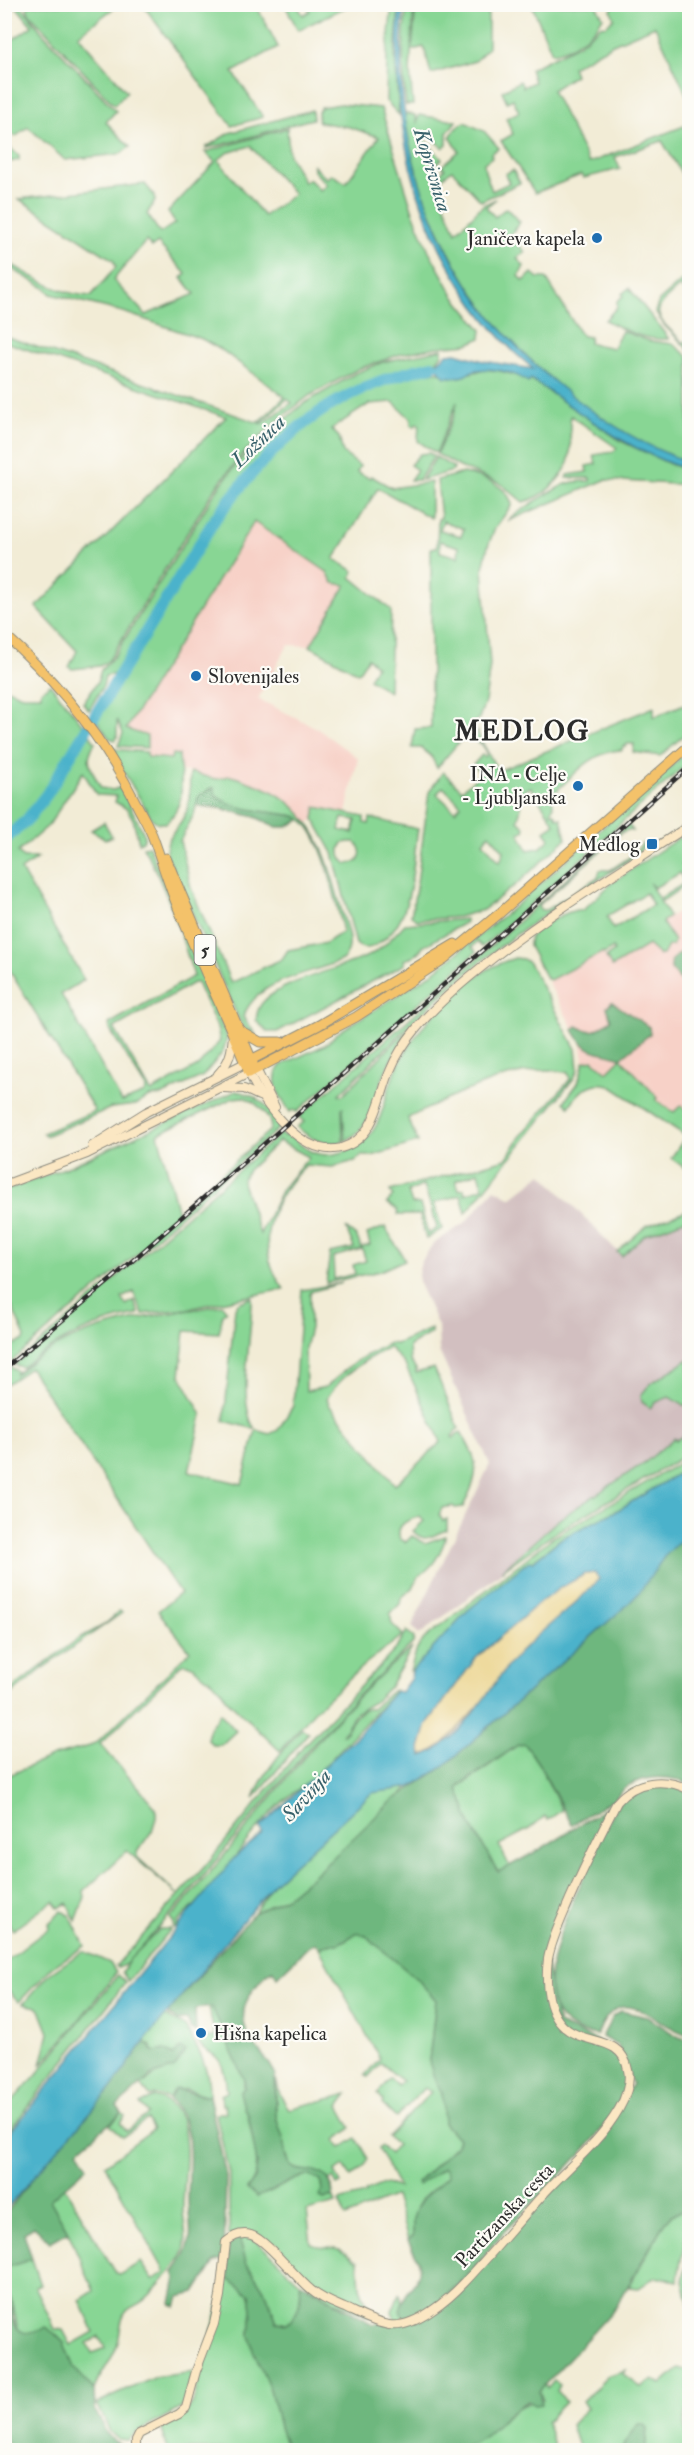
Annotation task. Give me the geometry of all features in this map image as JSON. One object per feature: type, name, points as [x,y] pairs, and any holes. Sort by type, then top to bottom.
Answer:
[{"type":"main road","name":"5","points":[[4,634],[49,677],[71,703],[98,739],[125,783],[155,841],[163,851],[248,1061]]},
{"type":"main road","points":[[474,935],[286,1042],[248,1061],[252,1071],[324,1035],[389,997],[444,959],[474,935],[690,745]]},
{"type":"main road","points":[[236,1032],[260,1042],[286,1042]]},
{"type":"street","points":[[252,1071],[263,1099],[302,1139],[320,1148],[341,1148],[359,1139],[373,1120],[390,1072],[401,1050],[422,1022],[449,995],[515,941],[553,914],[690,825]]},
{"type":"street","points":[[212,1079],[229,1060],[236,1032]]},
{"type":"street","points":[[63,1163],[146,1112],[248,1061]]},
{"type":"street","points":[[252,1071],[284,1123]]},
{"type":"street","points":[[4,1185],[87,1154],[252,1071]]},
{"type":"street","points":[[217,1089],[244,1089],[263,1099]]},
{"type":"street","name":"Partizanska cesta","points":[[136,2451],[136,2440],[139,2434],[179,2414],[186,2408],[196,2371],[214,2324],[220,2296],[226,2242],[233,2236],[252,2235],[263,2242],[312,2291],[329,2301],[380,2323],[390,2326],[401,2325],[428,2313],[447,2301],[504,2236],[592,2146],[619,2110],[628,2084],[629,2072],[626,2062],[614,2048],[603,2041],[576,2035],[560,2023],[553,2011],[549,1995],[548,1957],[577,1882],[617,1802],[625,1792],[644,1784],[661,1782],[680,1785],[690,1790]]},
{"type":"shaded area","points":[[254,522],[328,572],[331,579],[346,584],[310,646],[288,645],[258,699],[315,727],[358,758],[346,813],[317,807],[314,819],[308,823],[283,797],[180,770],[179,755],[172,759],[147,757],[148,741],[126,729]]},
{"type":"shaded area","points":[[689,904],[689,923],[681,928],[690,937],[689,1115],[681,1105],[674,1112],[659,1103],[656,1100],[658,1097],[621,1059],[607,1072],[593,1060],[584,1062],[582,1045],[548,982],[603,952],[612,966],[648,945],[659,955],[668,946],[672,946],[674,941],[662,922]]},
{"type":"shaded area","points":[[542,1174],[622,1256],[645,1235],[689,1218],[689,1433],[674,1439],[647,1461],[559,1519],[502,1572],[419,1635],[412,1626],[490,1464],[439,1351],[438,1326],[420,1286],[418,1275],[421,1262],[433,1244],[465,1223],[495,1189],[511,1198]]},
{"type":"green space","points":[[407,4],[414,5],[410,72],[413,105],[406,105],[404,80],[403,42]]},
{"type":"green space","points":[[615,4],[689,5],[689,100],[655,26],[613,44],[572,67],[575,75],[552,90],[589,163],[689,124],[689,176],[685,179],[662,141],[615,157],[620,169],[584,178],[581,175],[535,193],[501,141],[513,134],[506,118],[519,112],[513,99],[507,102],[502,91],[520,81],[523,87],[534,82],[530,69],[579,44],[602,25],[606,26],[614,18],[611,10]]},
{"type":"green space","points":[[15,5],[21,5],[42,32],[116,111],[106,122],[130,147],[120,154],[65,160],[28,127],[15,137],[5,129],[5,45],[32,26]]},
{"type":"green space","points":[[31,5],[118,5],[78,35],[127,92],[114,105],[29,13],[27,8]]},
{"type":"green space","points":[[143,5],[256,5],[278,47],[233,72],[263,117],[232,126]]},
{"type":"green space","points":[[285,5],[297,5],[303,15],[310,11],[307,5],[350,5],[298,30]]},
{"type":"green space","points":[[392,5],[399,5],[395,56],[399,115],[386,101],[387,53]]},
{"type":"green space","points":[[416,5],[488,5],[488,48],[475,61],[431,74],[424,47],[412,50]]},
{"type":"green space","points":[[532,5],[596,5],[603,17],[581,40],[566,49],[552,53]]},
{"type":"green space","points":[[341,104],[381,108],[413,212],[429,251],[454,296],[482,330],[481,338],[468,344],[401,354],[358,369],[309,396],[273,424],[240,457],[213,491],[109,660],[100,666],[72,669],[69,667],[77,651],[36,607],[226,417],[5,342],[5,336],[262,424],[292,403],[287,399],[261,423],[259,422],[285,397],[223,351],[202,339],[123,312],[51,294],[45,288],[5,265],[5,261],[68,292],[91,296],[116,267],[113,260],[19,199],[145,184],[154,195],[155,201],[147,214],[160,233],[175,223],[168,212],[215,162],[205,152],[287,128],[289,155],[304,182],[309,179],[320,190],[327,185],[314,171],[313,165],[327,179],[331,174],[346,183],[379,137],[349,127],[318,122],[318,112],[321,107]],"holes":[[[250,146],[294,194],[264,216],[218,160],[227,153]],[[146,241],[152,247],[158,243],[186,274],[182,278],[195,294],[146,315],[113,280]]]},
{"type":"green space","points":[[312,110],[313,119],[205,148],[229,133]]},
{"type":"green space","points":[[404,113],[415,115],[417,122],[419,115],[456,121],[447,133],[447,144],[443,148],[428,133],[423,138],[442,159],[431,170],[437,176],[445,169],[442,166],[459,151],[450,137],[456,128],[465,122],[484,131],[499,148],[491,153],[492,157],[484,163],[492,191],[509,183],[505,174],[513,170],[520,183],[481,201],[452,170],[436,183],[456,232],[483,205],[496,199],[486,207],[495,217],[506,208],[520,222],[510,235],[525,252],[517,258],[524,266],[519,276],[524,281],[532,273],[538,278],[546,278],[579,332],[583,336],[590,337],[589,343],[613,348],[622,331],[650,341],[673,344],[689,357],[689,462],[635,439],[585,408],[539,370],[498,326],[464,278],[436,226],[416,170]]},
{"type":"green space","points":[[7,145],[19,156],[19,160],[5,163]]},
{"type":"green space","points":[[686,277],[689,286],[684,291],[680,286],[670,295],[659,309],[659,314],[666,326],[684,343],[689,339],[689,350],[665,326],[655,312],[659,301]]},
{"type":"green space","points":[[629,288],[669,339],[636,334],[605,320],[617,307],[617,301],[623,296],[622,294]]},
{"type":"green space","points":[[442,349],[442,354],[437,361],[377,378],[326,405],[282,439],[244,479],[210,524],[117,674],[105,676],[103,686],[89,710],[83,703],[98,681],[101,670],[113,658],[216,491],[238,462],[303,404],[356,373],[383,362]]},
{"type":"green space","points":[[483,369],[530,379],[621,441],[672,465],[689,470],[689,485],[605,480],[508,521],[560,487],[572,482],[590,481],[590,478],[566,478],[568,475],[587,472],[586,466],[596,464],[594,455],[613,452],[617,448],[571,416],[570,454],[565,470],[547,491],[523,502],[501,484],[460,467],[437,454],[454,415],[457,402],[436,453],[418,441],[419,424],[415,427],[411,425],[411,419],[393,402],[369,404],[331,429],[339,437],[343,453],[360,466],[357,472],[369,478],[371,476],[392,488],[431,482],[431,518],[378,488],[334,559],[354,571],[351,577],[391,610],[389,692],[369,679],[376,666],[368,658],[358,673],[310,646],[346,585],[333,583],[327,572],[254,522],[126,729],[147,736],[147,748],[118,746],[123,733],[117,720],[117,738],[115,740],[109,738],[96,719],[227,508],[287,442],[334,407],[388,382],[417,373],[466,374]]},
{"type":"green space","points":[[429,453],[434,456],[419,480],[410,480],[417,470],[410,465],[420,454]]},
{"type":"green space","points":[[436,457],[454,468],[453,471],[422,480]]},
{"type":"green space","points":[[463,473],[478,476],[505,492],[512,505],[495,528],[483,568],[490,665],[485,702],[479,718],[437,768],[431,756],[421,748],[412,748],[415,729],[431,728],[431,548],[437,547],[438,519],[441,518],[437,480]],"holes":[[[443,521],[464,529],[461,536],[440,530]],[[440,541],[459,547],[458,557],[440,552]]]},
{"type":"green space","points":[[50,684],[85,727],[29,814],[5,838],[5,688],[22,695],[41,695],[41,691]]},
{"type":"green space","points":[[689,702],[689,731],[660,756],[633,752],[634,744],[627,744],[622,750],[611,751],[592,759],[552,795],[551,813],[561,818],[566,839],[518,883],[483,910],[458,917],[417,920],[411,916],[429,792],[443,772],[462,790],[481,773],[473,765],[482,755],[485,757],[487,754],[480,742],[468,738],[476,731],[498,771],[654,707],[654,717]],"holes":[[[443,787],[461,805],[455,811],[437,794]],[[531,787],[555,824],[545,831],[550,839],[540,848],[528,850],[519,833],[524,831],[525,827],[518,820],[521,807],[514,796]],[[489,834],[504,851],[500,862],[483,842]]]},
{"type":"green space","points":[[89,733],[95,743],[91,749],[90,766],[101,788],[113,790],[121,787],[145,836],[139,843],[133,819],[127,809],[115,802],[117,796],[97,795],[83,772],[49,825],[18,852],[23,858],[38,858],[21,870],[84,980],[61,994],[122,1102],[145,1093],[146,1088],[110,1030],[109,1024],[194,976],[166,893],[143,847],[149,846],[227,1037],[223,1052],[203,1076],[163,1095],[149,1097],[136,1105],[111,1108],[45,1136],[43,1133],[95,1111],[5,963],[4,846],[38,813]],"holes":[[[193,983],[197,983],[217,1027],[220,1041],[198,1066],[151,1092],[114,1028]]]},
{"type":"green space","points":[[110,749],[147,752],[147,757],[171,759],[172,754],[179,755],[180,800],[173,816],[166,823],[158,823],[152,819]]},
{"type":"green space","points":[[689,750],[689,762],[482,947],[477,942],[472,947],[476,952],[297,1112],[293,1110],[290,1112],[277,1089],[277,1071],[281,1065],[325,1045],[339,1032],[430,975],[519,903]]},
{"type":"green space","points":[[190,772],[217,779],[228,776],[236,777],[252,783],[273,792],[290,803],[304,817],[323,852],[347,931],[348,950],[342,960],[272,986],[260,993],[250,1004],[243,1017],[256,1035],[246,1030],[240,1022],[166,853],[168,841],[187,810]],"holes":[[[214,788],[216,796],[233,805],[291,815],[302,820],[311,831],[326,865],[343,932],[326,943],[288,950],[282,959],[231,983],[191,888],[180,841],[194,814],[199,796]]]},
{"type":"green space","points":[[212,788],[216,796],[235,805],[298,817],[300,820],[287,827],[277,827],[255,817],[219,808],[196,806],[199,796]]},
{"type":"green space","points":[[316,807],[364,817],[364,823],[369,824],[370,818],[418,829],[410,892],[405,907],[390,934],[372,947],[364,948],[356,944],[333,853],[314,819]],"holes":[[[342,818],[356,820],[353,833],[339,830]],[[355,842],[361,853],[356,862],[347,864],[340,852],[343,843]]]},
{"type":"green space","points":[[104,822],[112,837],[105,839],[91,830]]},
{"type":"green space","points":[[628,824],[633,831],[622,832],[538,906],[540,910],[546,910],[598,877],[600,870],[610,870],[631,856],[643,843],[645,846],[632,858],[538,919],[484,959],[428,1008],[339,1094],[343,1095],[415,1024],[391,1060],[371,1112],[355,1135],[345,1141],[343,1108],[343,1142],[329,1143],[318,1140],[297,1127],[304,1122],[299,1117]]},
{"type":"green space","points":[[689,831],[689,858],[682,864],[689,875],[689,889],[686,885],[662,901],[660,898],[685,883],[680,873],[654,888],[649,882],[669,917],[662,922],[674,941],[672,946],[668,946],[663,955],[659,955],[648,945],[612,967],[606,957],[614,951],[613,948],[550,980],[546,978],[529,946],[531,936],[555,918],[583,910],[613,882]],"holes":[[[646,893],[653,905],[613,929],[607,916]]]},
{"type":"green space","points":[[466,919],[466,922],[424,946],[413,957],[404,960],[405,964],[277,1032],[267,1032],[256,1020],[260,1006],[272,994],[298,981],[370,955],[385,945],[405,924]]},
{"type":"green space","points":[[689,946],[689,990],[671,969],[671,960]]},
{"type":"green space","points":[[515,958],[529,963],[576,1049],[578,1069],[574,1078],[466,1213],[461,1195],[434,1203],[442,1229],[426,1239],[420,1215],[398,1215],[397,1210],[387,1203],[393,1196],[390,1191],[506,1159],[520,1137],[570,1079],[568,1073],[550,1070],[530,1071],[487,1083],[408,1118],[418,1142],[372,1156],[361,1156],[355,1161],[332,1167],[306,1165],[293,1179],[275,1208],[267,1240],[274,1273],[284,1289],[187,1309],[143,1314],[133,1292],[122,1298],[126,1305],[134,1300],[139,1313],[137,1315],[106,1322],[76,1334],[22,1367],[14,1365],[281,1133],[284,1136],[289,1134],[301,1145],[317,1154],[333,1154],[357,1146],[369,1136],[378,1123],[393,1077],[413,1041],[427,1022],[459,989],[496,965]],"holes":[[[279,1141],[309,1157],[282,1189],[260,1234],[242,1180],[248,1170]],[[478,1172],[483,1188],[465,1194],[464,1189],[459,1190],[456,1180]],[[424,1185],[437,1228],[428,1234],[420,1204],[412,1204],[408,1192]]]},
{"type":"green space","points":[[612,1002],[649,1027],[650,1034],[621,1058],[588,1048],[573,1030],[577,1026],[591,1031],[595,1030],[611,1020],[607,1007]]},
{"type":"green space","points":[[621,1058],[658,1098],[656,1100],[674,1112],[681,1105],[689,1115],[689,1153],[685,1159],[689,1163],[689,1171],[671,1158],[686,1136],[609,1085],[596,1084],[586,1088],[569,1107],[564,1102],[578,1083],[584,1062],[593,1060],[607,1072]]},
{"type":"green space","points":[[236,1091],[250,1095],[263,1103],[274,1114],[280,1127],[10,1363],[5,1361],[5,1350],[24,1340],[25,1337],[5,1291],[4,1191],[70,1166]],"holes":[[[233,1098],[248,1099],[266,1115],[270,1130],[178,1213],[158,1134]]]},
{"type":"green space","points":[[689,1209],[689,1218],[645,1235],[622,1256],[617,1252],[646,1226]]},
{"type":"green space","points":[[385,1227],[405,1260],[380,1271],[326,1283],[330,1253],[354,1248],[346,1228],[357,1237],[361,1248],[370,1245],[367,1234]],"holes":[[[362,1249],[366,1261],[353,1265],[355,1274],[334,1279],[333,1257]]]},
{"type":"green space","points":[[342,1283],[310,1292],[310,1328],[305,1348],[306,1391],[326,1387],[354,1362],[389,1343],[396,1344],[431,1329],[431,1333],[409,1346],[410,1361],[416,1373],[434,1368],[459,1428],[452,1436],[453,1438],[461,1432],[472,1453],[475,1462],[475,1477],[463,1507],[442,1508],[439,1515],[443,1521],[447,1519],[447,1530],[430,1537],[422,1537],[413,1531],[424,1521],[420,1516],[401,1526],[400,1539],[406,1542],[412,1536],[425,1543],[445,1536],[434,1562],[418,1577],[413,1588],[401,1598],[400,1604],[390,1614],[392,1624],[402,1636],[365,1664],[315,1710],[280,1751],[225,1698],[221,1689],[185,1663],[100,1744],[156,1808],[152,1831],[137,1852],[137,1857],[177,1894],[127,1851],[84,1891],[85,1897],[76,1921],[67,1903],[59,1908],[53,1901],[13,1930],[5,1920],[5,1777],[53,1756],[98,1742],[190,1651],[158,1611],[180,1593],[30,1368],[5,1385],[5,1371],[10,1367],[17,1371],[15,1375],[38,1357],[62,1343],[113,1325],[140,1318],[222,1305],[227,1311],[223,1314],[219,1333],[185,1331],[180,1375],[202,1415],[189,1471],[242,1484],[256,1430],[270,1434],[278,1430],[293,1406],[302,1290]],"holes":[[[389,1347],[405,1365],[441,1442],[395,1485],[329,1405],[327,1398],[354,1369]]]},
{"type":"green space","points":[[252,1297],[246,1385],[249,1417],[255,1429],[224,1421],[235,1308],[238,1303]]},
{"type":"green space","points":[[689,1359],[689,1405],[683,1405],[669,1397],[654,1403],[650,1408],[642,1402],[641,1395],[651,1383]]},
{"type":"green space","points":[[689,1433],[689,1453],[561,1529],[501,1571],[559,1519],[647,1461],[674,1438],[676,1440]]},
{"type":"green space","points":[[689,1457],[689,1467],[618,1510],[562,1538],[531,1562],[529,1561],[467,1611],[410,1671],[417,1649],[424,1639],[552,1538]]},
{"type":"green space","points":[[689,1535],[689,1785],[664,1778],[637,1781],[622,1790],[613,1800],[572,1825],[525,1744],[518,1745],[458,1788],[471,1825],[498,1872],[539,1850],[611,1805],[545,1956],[558,2024],[608,2047],[622,2063],[626,2073],[624,2091],[614,2111],[578,2157],[503,2233],[445,2298],[405,2320],[401,2307],[417,2279],[420,2268],[408,2240],[413,2236],[413,2219],[422,2199],[448,2176],[446,2170],[443,2168],[418,2185],[417,2183],[456,2145],[458,2139],[444,2123],[442,2093],[429,2061],[436,2000],[419,1981],[366,1936],[357,1933],[338,1944],[331,1943],[319,1948],[316,1943],[309,1946],[277,1977],[273,1970],[267,1974],[249,1997],[244,2013],[245,2029],[275,2074],[277,2118],[289,2163],[293,2168],[313,2171],[326,2177],[331,2184],[333,2196],[324,2199],[320,2197],[322,2189],[320,2180],[307,2175],[257,2197],[247,2189],[255,2178],[257,2163],[248,2114],[240,2092],[245,2087],[244,2080],[212,2007],[195,2009],[196,2032],[191,2030],[187,2019],[178,2021],[167,2013],[254,1913],[287,1897],[321,1869],[392,1801],[443,1767],[627,1605],[663,1557],[679,1541]]},
{"type":"green space","points":[[120,1611],[122,1613],[46,1666],[5,1699],[5,1694],[78,1639],[104,1625]]},
{"type":"green space","points":[[407,1631],[414,1638],[413,1643],[357,1696],[309,1748],[185,1898],[126,1964],[118,1968],[116,1966],[120,1961],[206,1865],[304,1745],[396,1649]]},
{"type":"green space","points":[[412,1648],[390,1686],[374,1702],[355,1713],[342,1735],[359,1713],[372,1709],[393,1690],[395,1691],[309,1783],[297,1790],[273,1811],[250,1837],[213,1887],[178,1922],[177,1927],[173,1928],[174,1923],[170,1918],[202,1883],[316,1743],[378,1677]]},
{"type":"green space","points":[[220,1713],[236,1731],[221,1745],[213,1745],[207,1739],[210,1727]]},
{"type":"green space","points":[[302,1728],[308,1733],[254,1798],[268,1770]]},
{"type":"green space","points":[[525,1744],[538,1763],[562,1810],[548,1820],[545,1816],[529,1829],[499,1845],[510,1867],[498,1872],[471,1825],[458,1788],[518,1745]]},
{"type":"green space","points":[[661,1784],[680,1788],[690,1793],[689,2035],[651,2015],[627,2007],[616,2009],[606,2018],[597,2035],[570,2026],[555,2010],[550,1988],[552,1963],[570,1909],[615,1808],[628,1795]]},
{"type":"green space","points":[[410,1786],[321,1869],[287,1897],[254,1913],[271,1886],[376,1788]]},
{"type":"green space","points":[[62,1911],[70,1916],[85,1946],[52,1967],[19,2002],[5,1987],[5,1962],[49,1928],[48,1924]]},
{"type":"green space","points":[[160,1929],[171,1929],[128,1981],[122,1972],[130,1959]]},
{"type":"green space","points":[[357,1933],[366,1935],[419,1981],[436,2000],[429,2061],[442,2093],[444,2123],[458,2139],[456,2145],[417,2183],[443,2168],[448,2176],[422,2199],[413,2219],[413,2236],[408,2240],[395,2196],[346,2217],[339,2201],[365,2194],[366,2191],[386,2183],[399,2188],[378,2148],[381,2146],[390,2154],[397,2145],[388,2137],[431,2092],[424,2088],[396,2118],[382,2104],[383,2101],[378,2093],[390,2078],[398,2086],[402,2081],[381,2063],[368,2077],[365,2075],[380,2059],[319,1948],[331,1943],[338,1944]]},
{"type":"green space","points":[[83,1951],[110,1963],[116,1973],[41,2065],[49,2033],[40,2010],[37,2007],[23,2004],[48,1975]]},
{"type":"green space","points":[[118,1975],[126,1982],[5,2136],[5,2109]]},
{"type":"green space","points":[[213,2007],[244,2080],[244,2108],[248,2114],[257,2162],[256,2172],[247,2189],[258,2197],[307,2175],[320,2180],[324,2199],[333,2196],[336,2203],[307,2211],[311,2244],[339,2249],[358,2261],[360,2287],[370,2317],[328,2298],[312,2287],[257,2234],[229,2236],[229,2174],[216,2114],[226,2112],[225,2105],[222,2105],[221,2095],[227,2092],[226,2079],[220,2061],[200,2045],[197,2038],[215,2037],[209,2008]]},
{"type":"green space","points":[[621,2011],[647,2017],[679,2037],[689,2040],[689,2209],[671,2215],[664,2223],[616,2307],[539,2391],[542,2404],[534,2405],[528,2401],[522,2404],[486,2435],[471,2444],[455,2450],[289,2450],[280,2430],[270,2390],[253,2350],[250,2335],[252,2309],[250,2295],[226,2277],[229,2241],[239,2237],[246,2262],[266,2293],[277,2322],[286,2324],[291,2321],[297,2311],[301,2294],[300,2282],[372,2324],[421,2319],[507,2237],[593,2149],[632,2084],[618,2046],[602,2037],[613,2016]]},
{"type":"green space","points":[[165,2015],[185,2027],[195,2044],[206,2068],[209,2096],[185,2089],[172,2092],[169,2099],[157,2095],[150,2096],[141,2085],[161,2071],[170,2070],[176,2053],[173,2055],[165,2050],[155,2052],[142,2041]]},
{"type":"green space","points":[[142,2041],[151,2046],[151,2050],[155,2052],[165,2050],[173,2055],[181,2048],[185,2051],[175,2068],[151,2076],[117,2106],[122,2113],[78,2150],[88,2166],[50,2200],[68,2232],[50,2242],[34,2227],[24,2233],[32,2259],[5,2268],[4,2216]]},
{"type":"green space","points":[[276,2079],[280,2095],[289,2109],[348,2094],[339,2106],[351,2128],[336,2140],[341,2148],[356,2138],[368,2159],[365,2165],[351,2177],[344,2166],[335,2172],[341,2183],[337,2185],[333,2178],[328,2182],[321,2174],[290,2166],[276,2116]]},
{"type":"green space","points":[[175,2089],[209,2096],[226,2176],[224,2260],[215,2262],[195,2293],[179,2297],[176,2307],[171,2304],[176,2278],[174,2272],[186,2252],[191,2229],[188,2201],[190,2161],[188,2135],[178,2110],[169,2099]]},
{"type":"green space","points":[[154,2097],[169,2103],[178,2114],[184,2129],[186,2145],[183,2211],[185,2244],[182,2256],[164,2279],[147,2298],[124,2314],[115,2351],[94,2390],[74,2368],[68,2355],[39,2332],[24,2333],[17,2327],[13,2304],[4,2282],[4,2268],[32,2259],[41,2285],[35,2287],[55,2329],[63,2330],[71,2345],[94,2332],[80,2300],[94,2291],[68,2232],[50,2200],[64,2186],[116,2273],[121,2274],[141,2262],[153,2280],[165,2272],[105,2165],[153,2129],[147,2119],[123,2137],[110,2125],[122,2113],[125,2116],[120,2123],[127,2131],[148,2114],[140,2104]],"holes":[[[99,2337],[105,2348],[92,2353],[87,2343]]]},
{"type":"green space","points":[[689,2209],[688,2228],[678,2281],[655,2277],[639,2288],[629,2287],[664,2223],[671,2215]]},
{"type":"green space","points":[[239,2237],[253,2238],[300,2282],[299,2306],[291,2321],[286,2324],[277,2322],[266,2293],[246,2262]]},
{"type":"green space","points":[[689,2248],[689,2305],[683,2281]]},
{"type":"green space","points":[[226,2277],[250,2295],[252,2309],[250,2335],[270,2390],[280,2430],[289,2450],[168,2450],[161,2426],[189,2408],[193,2402]]},
{"type":"green space","points":[[4,2288],[12,2304],[14,2322],[17,2327],[29,2333],[45,2327],[64,2343],[74,2368],[94,2390],[95,2410],[107,2434],[114,2441],[133,2450],[9,2450],[4,2436]]},
{"type":"green space","points":[[399,2294],[405,2320],[396,2322],[392,2311]]},
{"type":"green space","points":[[679,2368],[689,2371],[689,2413],[686,2412],[685,2422],[689,2450],[645,2450],[647,2428],[638,2425],[621,2450],[579,2450],[571,2425],[587,2408],[582,2402],[609,2375],[626,2370],[623,2374],[642,2388],[653,2379],[661,2384]]},
{"type":"green space","points":[[194,2372],[183,2407],[136,2433],[128,2440],[118,2439],[110,2432],[97,2403],[156,2377]]},
{"type":"green space","points":[[554,2381],[560,2385],[557,2391],[565,2402],[546,2422],[556,2450],[455,2450],[485,2436],[524,2404],[543,2400],[539,2391],[544,2385],[548,2388]]},
{"type":"green space","points":[[638,2424],[643,2424],[647,2428],[645,2450],[621,2450]]},
{"type":"sand","points":[[595,1573],[600,1579],[586,1594],[517,1655],[487,1697],[442,1745],[423,1756],[420,1748],[427,1724],[476,1658],[539,1603],[560,1588],[585,1574]]},
{"type":"water","points":[[400,5],[404,5],[401,61],[405,114],[415,166],[432,216],[455,263],[484,308],[520,349],[561,387],[590,410],[622,430],[655,448],[689,462],[689,470],[626,443],[531,379],[528,382],[509,373],[487,369],[473,371],[462,377],[445,377],[438,369],[420,372],[414,366],[438,362],[447,354],[456,353],[484,361],[533,369],[503,340],[474,305],[453,272],[420,200],[409,162],[398,84],[397,44]]},
{"type":"water","name":"Savinja","points":[[689,1467],[689,1535],[664,1557],[639,1593],[443,1767],[411,1787],[372,1793],[273,1884],[145,2041],[109,2091],[5,2210],[4,2147],[7,2136],[234,1858],[262,1833],[260,1827],[359,1734],[395,1691],[401,1692],[411,1678],[412,1671],[467,1611],[529,1561],[532,1562],[562,1538],[618,1510]],"holes":[[[595,1573],[599,1579],[518,1654],[475,1711],[451,1738],[437,1749],[422,1756],[420,1748],[427,1724],[476,1658],[539,1603],[560,1588],[585,1574]]]},
{"type":"waterway","name":"Ložnica","points":[[4,840],[27,820],[47,794],[215,519],[260,464],[308,420],[335,403],[364,388],[432,366]]},
{"type":"railway","points":[[4,1369],[113,1278],[690,766]]},
{"type":"place","name":"Janičeva kapela","points":[[597,238]]},
{"type":"place","name":"Slovenijales","points":[[196,676]]},
{"type":"place","name":"INA - Celje - Ljubljanska","points":[[578,786]]},
{"type":"place","name":"Medlog","points":[[652,844]]},
{"type":"place","name":"Hišna kapelica","points":[[201,2033]]},
{"type":"district","name":"MEDLOG","points":[[522,731]]},
{"type":"water label","name":"Koprivnica","points":[[433,170]]}]
